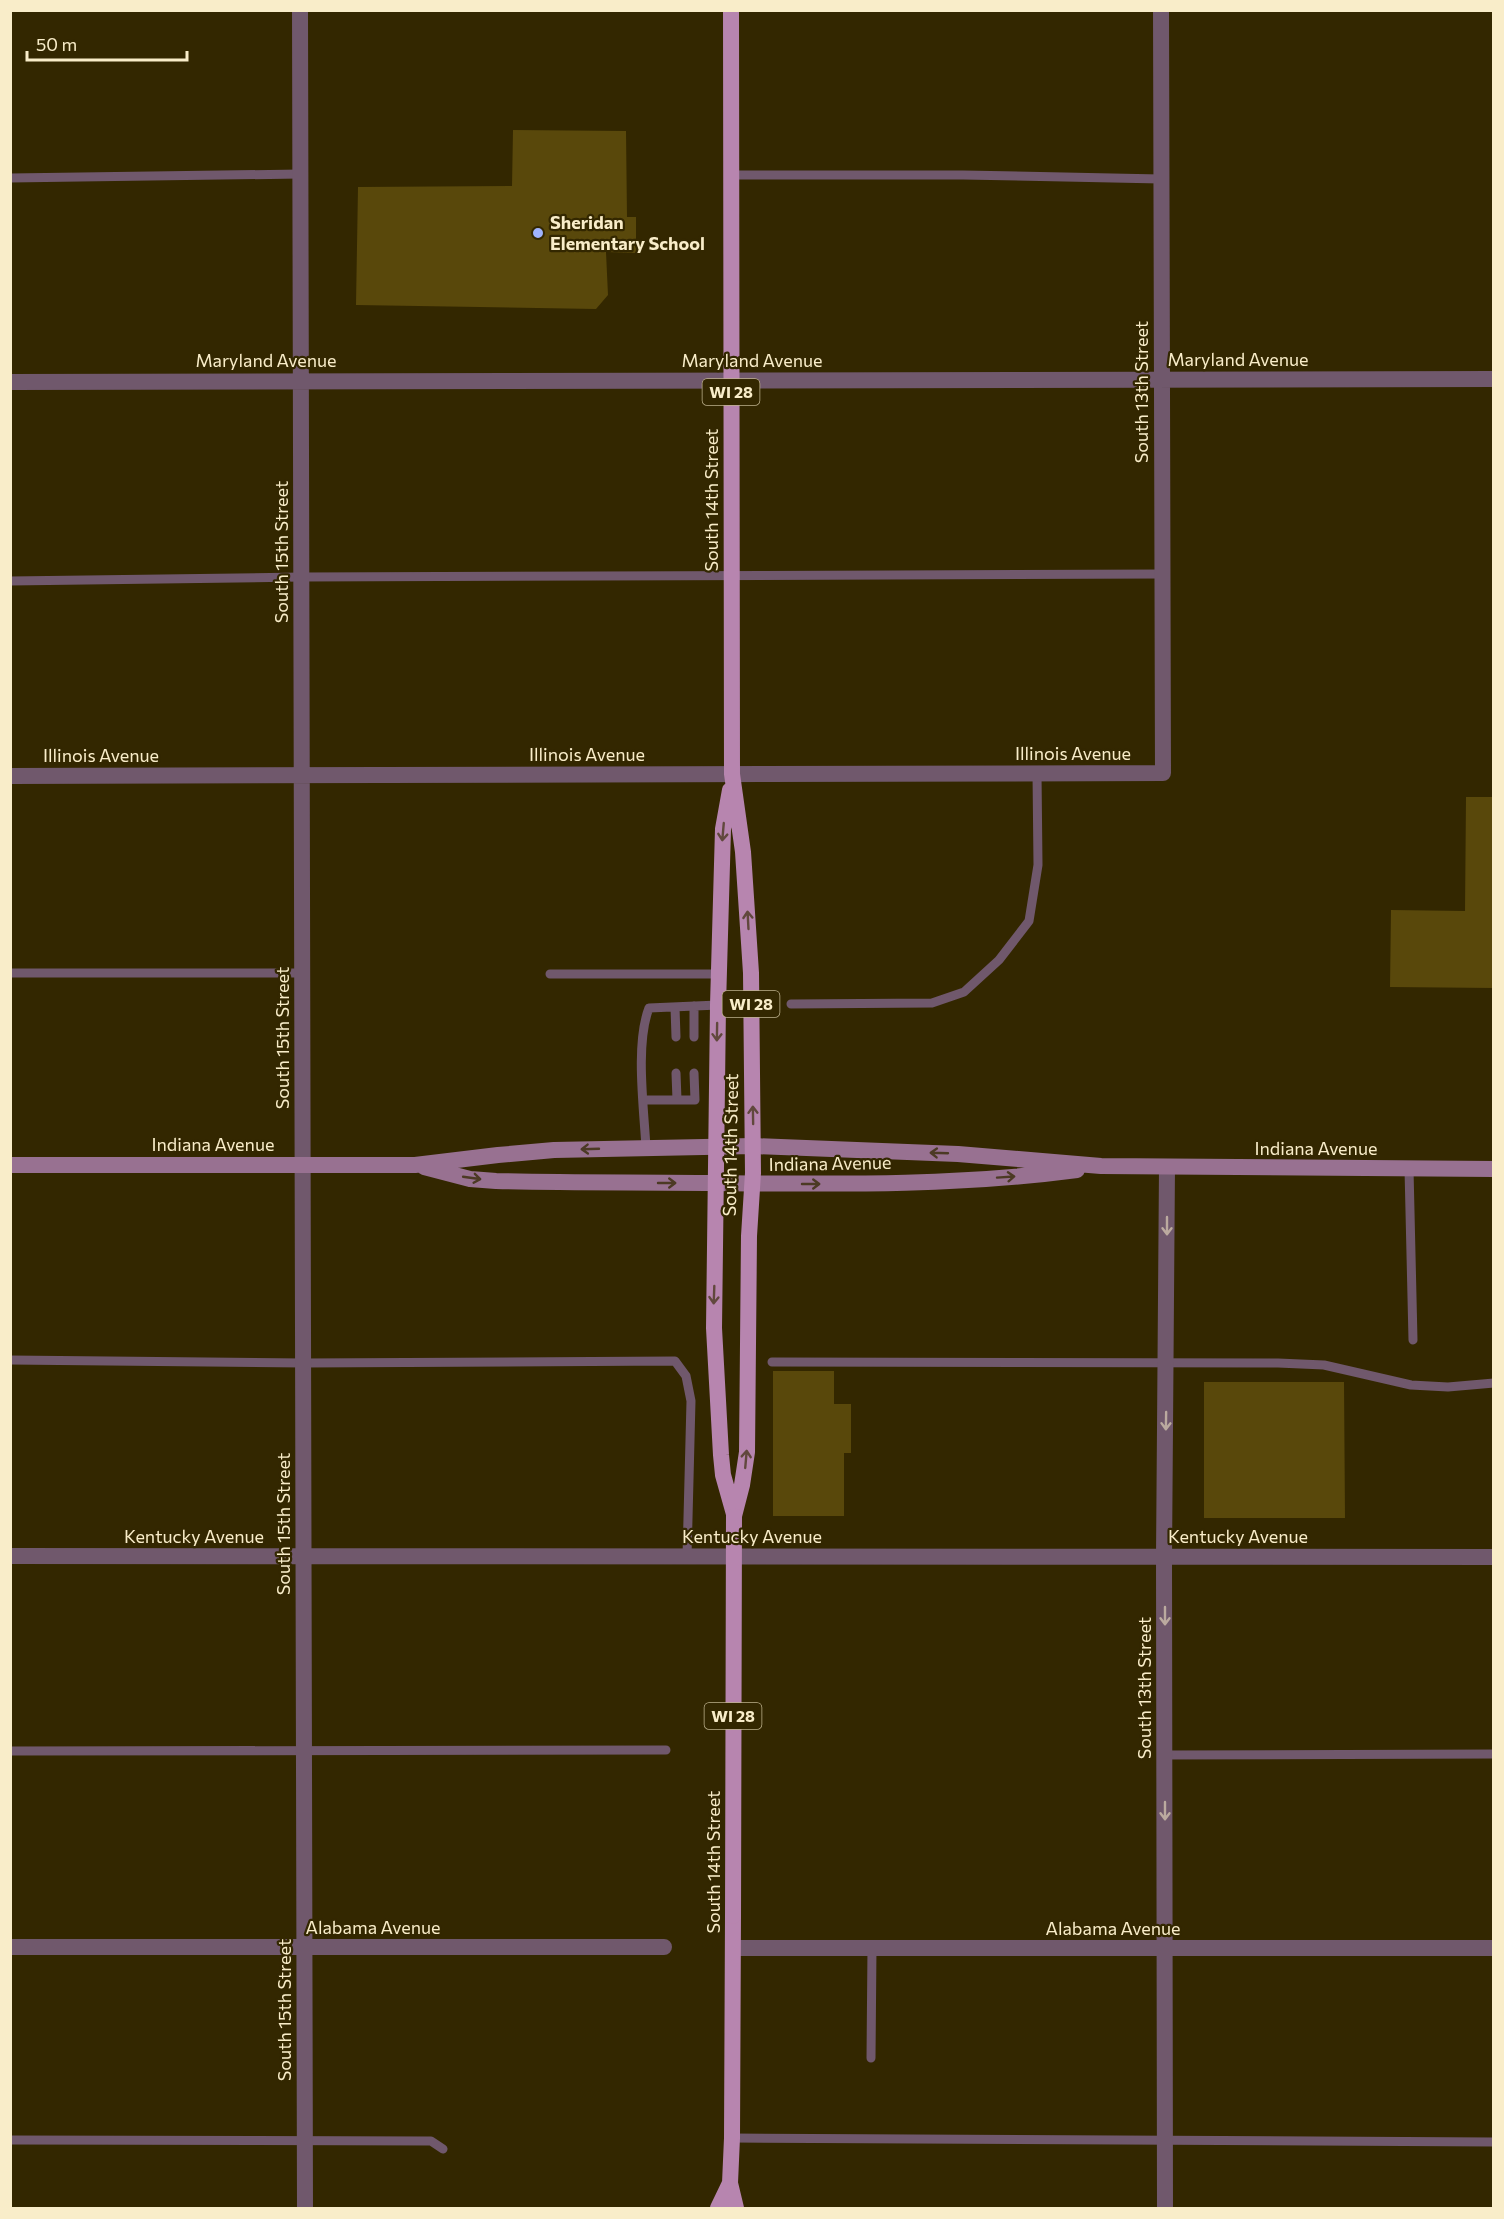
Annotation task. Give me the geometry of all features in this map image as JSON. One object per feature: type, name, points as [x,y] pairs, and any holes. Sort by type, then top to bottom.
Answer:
[{"type":"main road","name":"South 14th Street","points":[[730,10],[732,774],[746,875],[751,973],[753,1146],[749,1236],[747,1452],[734,1516],[732,2139],[729,2183],[736,2208]]},
{"type":"main road","name":"South 14th Street","points":[[732,774],[723,829],[718,974],[714,1328],[723,1475],[734,1516]]},
{"type":"main road","name":"Indiana Avenue","points":[[10,1165],[416,1165],[554,1150],[753,1146],[958,1154],[1101,1166],[1494,1169]]},
{"type":"main road","name":"Indiana Avenue","points":[[416,1165],[470,1179],[496,1181],[753,1184],[880,1184],[1050,1173],[1101,1166]]},
{"type":"main road","name":"WI 28","points":[[718,2208],[729,2183]]},
{"type":"street","name":"South 15th Street","points":[[300,10],[305,2208]]},
{"type":"street","name":"South 13th Street","points":[[1161,10],[1163,773]]},
{"type":"street","name":"Maryland Avenue","points":[[10,382],[1494,379]]},
{"type":"street","name":"Illinois Avenue","points":[[10,776],[1163,773]]},
{"type":"street","name":"South 13th Street","points":[[1165,2208],[1164,1557],[1167,1167]]},
{"type":"street","name":"Kentucky Avenue","points":[[10,1556],[1494,1557]]},
{"type":"street","name":"Alabama Avenue","points":[[10,1947],[664,1947]]},
{"type":"street","name":"Alabama Avenue","points":[[733,1948],[1494,1948]]},
{"type":"lane","points":[[10,178],[300,174]]},
{"type":"lane","points":[[731,175],[963,175],[1161,179]]},
{"type":"lane","points":[[10,581],[302,577],[1162,574]]},
{"type":"lane","points":[[791,1004],[932,1004],[964,992],[999,960],[1029,921],[1038,865],[1037,773]]},
{"type":"lane","points":[[10,973],[303,973]]},
{"type":"lane","points":[[550,974],[718,974]]},
{"type":"lane","points":[[646,1148],[642,1057],[644,1021],[649,1008],[718,1005]]},
{"type":"lane","points":[[694,1006],[694,1037]]},
{"type":"lane","points":[[675,1007],[676,1037]]},
{"type":"lane","points":[[676,1073],[677,1100]]},
{"type":"lane","points":[[644,1100],[695,1100],[694,1073]]},
{"type":"lane","points":[[1409,1169],[1413,1340]]},
{"type":"lane","points":[[10,1360],[303,1363],[675,1361],[686,1376],[691,1401],[687,1557]]},
{"type":"lane","points":[[772,1362],[1166,1362],[1324,1365],[1411,1385],[1449,1387],[1494,1383]]},
{"type":"lane","points":[[10,1751],[666,1750]]},
{"type":"lane","points":[[1165,1755],[1494,1754]]},
{"type":"lane","points":[[871,2058],[872,1948]]},
{"type":"lane","points":[[732,2139],[1494,2142]]},
{"type":"lane","points":[[10,2140],[431,2141],[443,2149]]},
{"type":"building","name":"Sheridan Elementary School","points":[[513,130],[626,131],[627,217],[636,217],[636,253],[606,252],[608,295],[596,309],[356,305],[358,187],[512,186]]},
{"type":"building","points":[[1466,797],[1494,797],[1494,988],[1390,987],[1391,910],[1465,911]]},
{"type":"building","points":[[773,1371],[834,1371],[834,1404],[851,1404],[851,1453],[844,1453],[844,1516],[773,1516]]},
{"type":"building","points":[[1204,1382],[1344,1382],[1345,1518],[1204,1518]]},
{"type":"place","name":"Sheridan Elementary School","points":[[538,233]]}]
